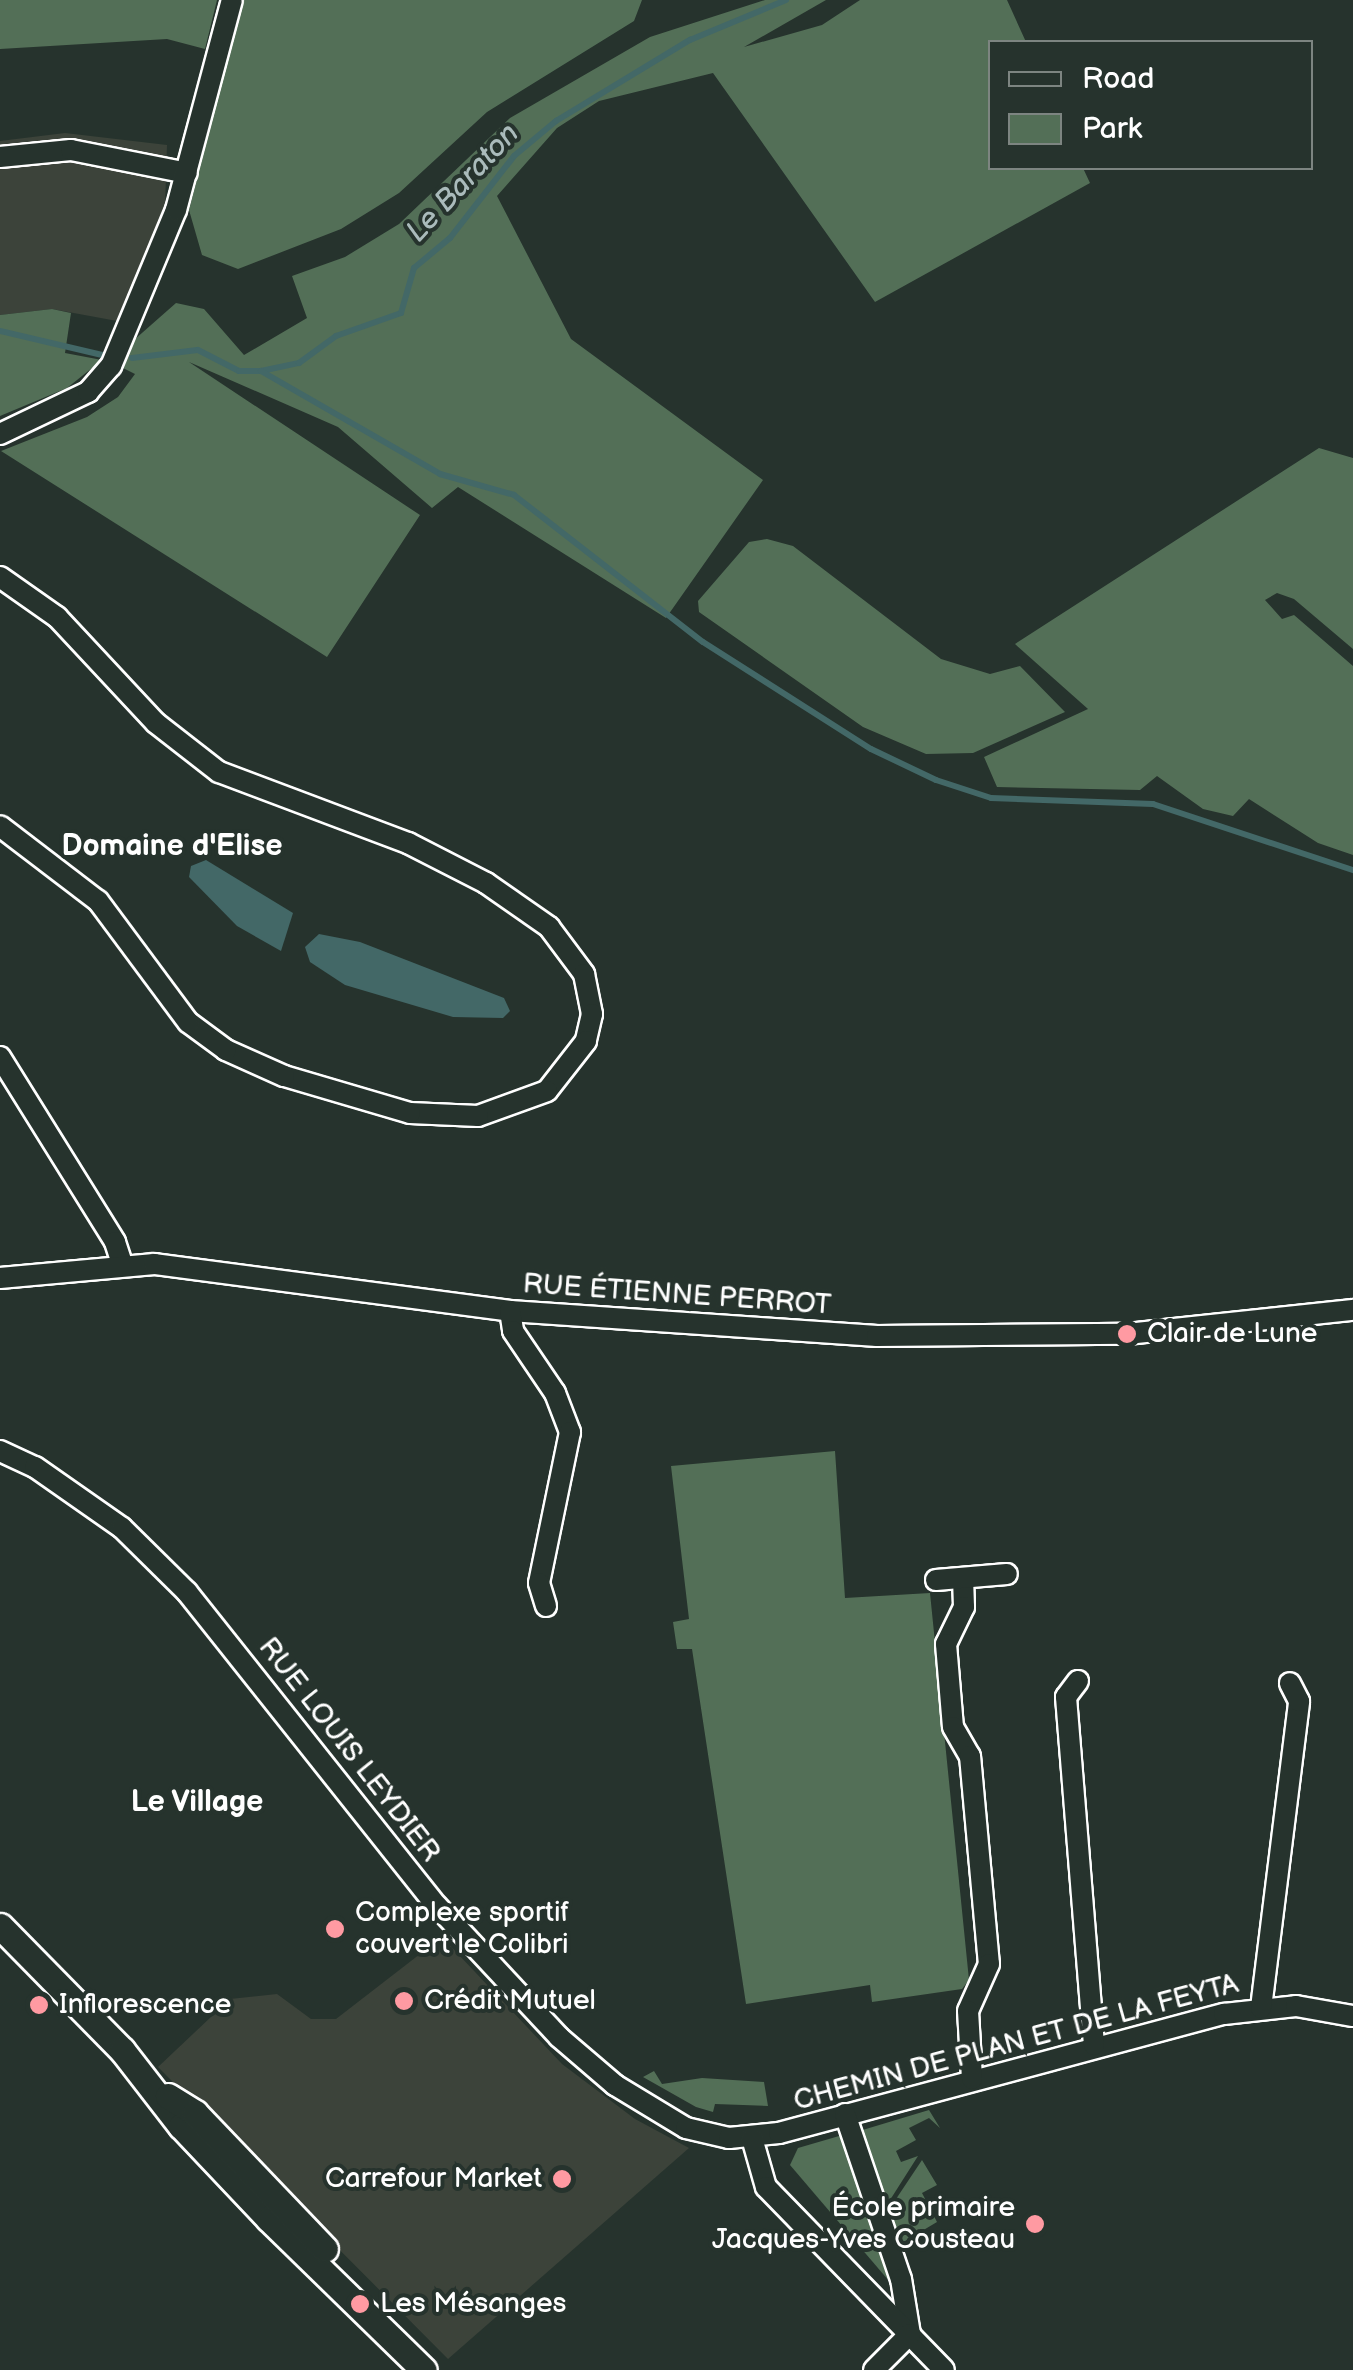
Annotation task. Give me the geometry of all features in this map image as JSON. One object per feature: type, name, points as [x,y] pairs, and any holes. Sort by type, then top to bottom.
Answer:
[{"type":"main road","points":[[0,1926],[158,2090],[181,2126],[257,2206],[424,2370]]},
{"type":"main road","points":[[158,2090],[195,2113],[444,2370]]},
{"type":"street","points":[[0,434],[72,402],[105,376],[186,173],[232,0]]},
{"type":"street","points":[[0,158],[70,150],[186,173]]},
{"type":"street","points":[[0,577],[57,617],[156,723],[220,772],[408,843],[498,890],[549,928],[584,974],[592,1014],[586,1041],[547,1091],[478,1116],[410,1113],[284,1076],[226,1050],[188,1022],[98,901],[0,826]]},
{"type":"street","points":[[0,1058],[115,1242],[122,1264]]},
{"type":"street","name":"RUE ÉTIENNE PERROT","points":[[0,1278],[122,1264],[510,1311],[953,1337],[1189,1330],[1353,1310]]},
{"type":"street","points":[[510,1311],[513,1331],[555,1393],[570,1432],[539,1583],[546,1606]]},
{"type":"street","name":"RUE LOUIS LEYDIER","points":[[0,1451],[36,1467],[122,1528],[187,1592],[437,1906],[559,2038],[665,2118],[718,2136],[752,2138]]},
{"type":"street","points":[[936,1580],[1007,1574]]},
{"type":"street","points":[[963,1578],[964,1607],[946,1644],[954,1727],[970,1756],[989,1964],[968,2011],[972,2079]]},
{"type":"street","points":[[1078,1681],[1066,1697],[1094,2045]]},
{"type":"street","points":[[1261,2008],[1299,1702],[1290,1682]]},
{"type":"street","name":"CHEMIN DE PLAN ET DE LA FEYTA","points":[[752,2138],[1094,2045],[1261,2008],[1315,2008],[1353,2016]]},
{"type":"street","points":[[845,2114],[901,2279],[910,2334]]},
{"type":"street","points":[[752,2138],[766,2187],[944,2370]]},
{"type":"street","points":[[874,2370],[910,2334]]},
{"type":"shaded area","points":[[65,133],[167,145],[165,207],[117,321],[52,309],[0,315],[0,141]]},
{"type":"shaded area","points":[[442,1937],[562,2064],[635,2119],[689,2148],[448,2359],[158,2067],[230,1999],[277,1994],[311,2019],[336,2019]]},
{"type":"green space","points":[[0,0],[217,0],[205,49],[167,39],[0,49]]},
{"type":"green space","points":[[242,0],[642,0],[634,21],[487,112],[399,193],[341,229],[238,269],[202,255],[189,210]]},
{"type":"green space","points":[[765,0],[826,0],[744,47],[822,25],[860,0],[1007,0],[1025,40],[988,40],[988,170],[1084,170],[1090,183],[875,302],[713,73],[599,101],[557,128],[497,196],[571,339],[763,480],[666,618],[458,487],[432,508],[338,427],[189,362],[420,515],[327,657],[1,451],[87,417],[118,397],[135,374],[121,367],[134,340],[176,303],[204,309],[244,355],[307,318],[292,276],[345,257],[399,224],[510,118],[650,37]]},
{"type":"green space","points":[[52,309],[71,313],[65,353],[102,360],[67,388],[0,416],[0,315]]},
{"type":"green space","points":[[1319,448],[1353,458],[1353,649],[1294,599],[1277,593],[1265,600],[1282,619],[1294,615],[1353,666],[1353,855],[1318,843],[1249,799],[1233,816],[1203,809],[1157,776],[1140,790],[997,787],[984,757],[1088,709],[1015,644]]},
{"type":"green space","points":[[767,539],[793,546],[941,659],[990,674],[1020,666],[1065,712],[973,753],[926,754],[863,727],[699,612],[698,601],[749,542]]},
{"type":"green space","points":[[835,1451],[845,1598],[930,1593],[969,1980],[962,1989],[872,2002],[870,1985],[746,2004],[692,1649],[677,1649],[673,1622],[689,1619],[671,1466]]},
{"type":"green space","points":[[654,2071],[662,2084],[702,2078],[764,2082],[768,2106],[715,2104],[713,2112],[696,2107],[643,2077]]},
{"type":"green space","points":[[929,2110],[940,2128],[929,2118],[909,2128],[916,2140],[896,2151],[901,2162],[918,2156],[883,2211],[856,2132]]},
{"type":"green space","points":[[846,2134],[895,2288],[790,2165],[798,2148]]},
{"type":"green space","points":[[922,2160],[937,2185],[922,2193],[937,2222],[895,2247],[884,2217]]},
{"type":"water","points":[[206,860],[293,913],[281,951],[237,926],[189,877],[191,866]]},
{"type":"water","points":[[319,934],[360,942],[504,998],[510,1011],[503,1018],[453,1017],[345,985],[310,962],[305,947]]},
{"type":"waterway","name":"Le Baraton","points":[[132,358],[198,350],[239,371],[261,371],[299,363],[336,336],[401,313],[414,268],[450,238],[514,156],[556,121],[690,40],[786,0]]},
{"type":"waterway","name":"Le Baraton","points":[[0,331],[102,355]]},
{"type":"waterway","points":[[261,371],[440,474],[514,495],[703,642],[871,749],[936,780],[991,798],[1153,804],[1353,870]]},
{"type":"place","name":"Clair de Lune","points":[[1127,1334]]},
{"type":"place","name":"Complexe sportif couvert le Colibri","points":[[335,1929]]},
{"type":"place","name":"Crédit Mutuel","points":[[404,2001]]},
{"type":"place","name":"Inflorescence","points":[[39,2005]]},
{"type":"place","name":"Carrefour Market","points":[[562,2179]]},
{"type":"place","name":"École primaire Jacques-Yves Cousteau","points":[[1035,2224]]},
{"type":"place","name":"Les Mésanges","points":[[360,2304]]},
{"type":"district","name":"Domaine d'Elise","points":[[172,846]]},
{"type":"district","name":"Le Village","points":[[197,1802]]}]
